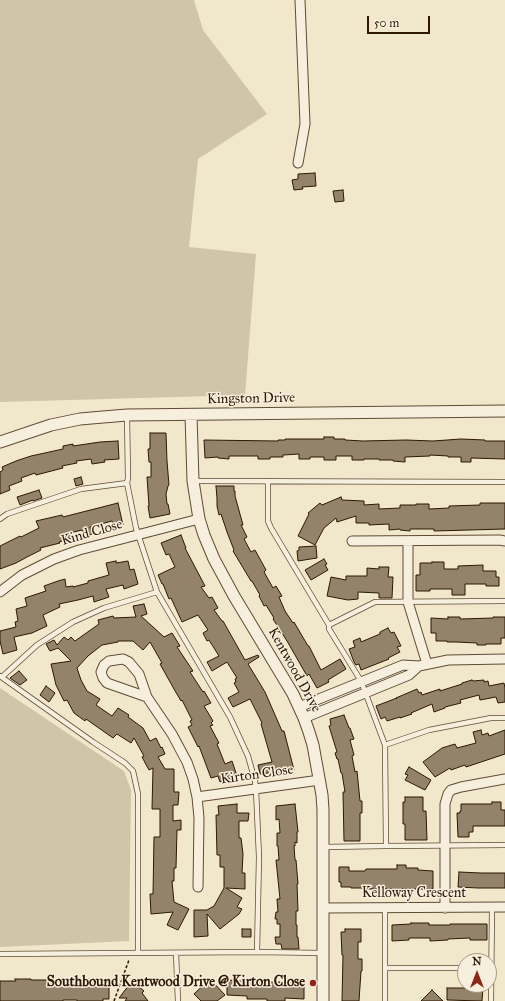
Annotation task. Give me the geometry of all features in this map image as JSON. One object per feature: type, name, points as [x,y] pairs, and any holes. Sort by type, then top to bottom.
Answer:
[{"type":"street","points":[[298,163],[305,124],[300,0]]},
{"type":"street","name":"Kingston Drive","points":[[0,442],[59,423],[80,419],[127,415],[505,411]]},
{"type":"street","name":"Kentwood Drive","points":[[192,415],[193,481],[199,519],[207,543],[223,577],[293,694],[304,718],[313,745],[320,780],[323,810],[323,1001]]},
{"type":"street","name":"Kind Close","points":[[0,592],[22,575],[54,559],[79,550],[199,519]]},
{"type":"street","points":[[352,541],[505,541]]},
{"type":"street","points":[[408,541],[408,602],[423,665]]},
{"type":"street","points":[[147,697],[107,683],[101,672],[104,665],[109,661],[123,659],[130,662],[139,674],[147,697],[179,745],[190,770],[197,797],[199,818],[198,888]]},
{"type":"street","points":[[299,707],[403,665],[423,665],[448,660],[505,659]]},
{"type":"street","points":[[304,718],[409,675],[423,665]]},
{"type":"street","name":"Kirton Close","points":[[197,797],[320,780]]},
{"type":"street","points":[[445,908],[446,798],[451,790],[460,787],[505,780]]},
{"type":"street","name":"Kelloway Crescent","points":[[323,908],[505,907]]},
{"type":"lane","points":[[127,415],[127,483],[138,535],[157,592],[230,717],[248,756],[256,788],[259,857],[257,952]]},
{"type":"lane","points":[[193,481],[505,482]]},
{"type":"lane","points":[[268,481],[268,521],[271,528],[361,681],[385,745],[386,846]]},
{"type":"lane","points":[[0,519],[7,514],[81,489],[127,483]]},
{"type":"lane","points":[[138,953],[138,794],[134,771],[125,763],[76,731],[1,676],[37,645],[72,622],[104,608],[157,592]]},
{"type":"lane","points":[[328,625],[375,602],[505,600]]},
{"type":"lane","points":[[385,745],[429,730],[491,718],[505,718]]},
{"type":"lane","points":[[323,847],[505,845]]},
{"type":"lane","points":[[490,953],[492,907]]},
{"type":"lane","points":[[385,908],[385,1001]]},
{"type":"lane","points":[[0,954],[257,952],[323,953]]},
{"type":"lane","points":[[176,953],[178,1001]]},
{"type":"lane","points":[[385,968],[457,968]]},
{"type":"path","points":[[114,1001],[132,953]]},
{"type":"shaded area","points":[[0,0],[194,0],[203,30],[267,114],[198,159],[189,247],[256,254],[245,395],[0,402]]},
{"type":"shaded area","points":[[0,688],[124,771],[131,790],[129,941],[0,947]]},
{"type":"building","points":[[315,173],[316,186],[302,187],[303,189],[294,190],[292,180],[298,179],[298,174]]},
{"type":"building","points":[[343,190],[344,201],[335,202],[333,191]]},
{"type":"building","points":[[150,433],[166,433],[169,485],[166,494],[170,514],[150,518],[147,477],[151,477],[151,462],[149,462],[148,449],[150,449]]},
{"type":"building","points":[[324,437],[363,441],[433,441],[461,439],[505,441],[505,459],[471,458],[471,462],[461,462],[461,457],[430,455],[405,457],[405,462],[379,459],[352,460],[352,456],[336,456],[336,460],[324,460],[324,457],[299,459],[299,454],[283,455],[283,457],[270,457],[270,459],[258,459],[258,456],[229,456],[229,459],[218,457],[205,458],[204,440],[278,441],[285,439],[324,439]]},
{"type":"building","points":[[118,441],[119,459],[104,460],[105,462],[92,464],[91,459],[76,461],[77,463],[62,466],[63,468],[36,475],[35,473],[21,478],[22,481],[9,486],[10,490],[0,494],[0,472],[3,470],[2,467],[31,456],[63,449],[63,446]]},
{"type":"building","points":[[81,477],[83,484],[76,486],[74,479]]},
{"type":"building","points":[[216,486],[234,486],[235,496],[243,525],[241,525],[247,537],[244,539],[251,552],[255,550],[266,570],[264,572],[273,588],[276,586],[282,596],[279,597],[285,611],[293,623],[294,622],[309,646],[321,670],[340,659],[346,669],[328,680],[329,682],[317,688],[309,674],[307,676],[266,605],[264,606],[259,596],[260,595],[233,551],[234,550],[221,514],[219,515]]},
{"type":"building","points":[[39,490],[42,498],[20,505],[17,497]]},
{"type":"building","points":[[341,497],[342,500],[364,501],[364,505],[379,504],[379,509],[400,508],[400,505],[416,504],[429,504],[429,509],[449,508],[449,506],[480,505],[480,503],[505,503],[505,529],[434,531],[434,529],[410,529],[410,531],[400,529],[389,530],[389,524],[369,525],[369,523],[356,523],[356,516],[337,522],[336,518],[324,528],[315,545],[298,536],[309,514],[308,513],[320,503],[322,505]]},
{"type":"building","points":[[118,503],[123,525],[115,527],[112,521],[90,527],[92,534],[85,537],[82,530],[70,533],[72,538],[40,548],[41,550],[16,563],[0,569],[0,546],[39,528],[36,521],[62,515],[63,517]]},
{"type":"building","points":[[181,535],[185,548],[205,586],[201,587],[209,598],[212,597],[218,608],[214,610],[223,621],[245,660],[258,655],[259,657],[248,664],[265,692],[282,731],[284,731],[294,770],[276,775],[275,772],[260,774],[258,765],[272,762],[261,724],[262,723],[250,699],[233,707],[228,698],[239,692],[234,683],[236,682],[235,679],[237,678],[227,662],[212,671],[207,662],[219,656],[209,640],[207,641],[203,633],[208,630],[198,615],[182,622],[171,598],[169,599],[158,575],[175,567],[169,554],[166,555],[161,543]]},
{"type":"building","points":[[316,546],[317,558],[298,561],[297,551],[299,550],[299,547]]},
{"type":"building","points":[[324,559],[328,570],[311,580],[305,570]]},
{"type":"building","points":[[116,561],[116,563],[128,561],[130,570],[134,569],[138,584],[124,589],[123,585],[106,589],[109,597],[94,602],[93,596],[59,604],[60,607],[43,615],[47,626],[32,633],[14,637],[17,650],[3,654],[0,641],[0,631],[16,627],[15,622],[18,621],[16,609],[27,606],[25,598],[46,591],[44,586],[65,579],[66,587],[73,587],[109,575],[106,563]]},
{"type":"building","points":[[444,562],[444,569],[458,569],[458,566],[483,565],[483,571],[496,571],[496,577],[499,577],[499,586],[486,586],[486,584],[465,584],[465,595],[452,595],[452,589],[430,589],[430,591],[416,591],[416,575],[420,575],[420,563]]},
{"type":"building","points":[[379,567],[389,567],[388,577],[393,577],[392,598],[379,598],[379,593],[358,592],[358,599],[348,600],[327,596],[331,577],[346,580],[346,576],[367,576],[367,568],[379,569]]},
{"type":"building","points":[[144,604],[147,614],[141,616],[164,637],[172,633],[180,646],[177,647],[193,671],[190,672],[211,703],[204,706],[213,721],[211,723],[213,725],[210,726],[219,743],[217,744],[225,764],[232,761],[237,776],[220,782],[218,776],[211,778],[199,746],[198,747],[188,727],[192,725],[190,721],[192,720],[182,700],[181,701],[160,664],[162,663],[150,642],[143,650],[133,641],[118,641],[102,645],[88,656],[77,668],[87,691],[100,699],[96,705],[112,716],[118,708],[129,715],[128,717],[143,728],[150,741],[156,738],[161,748],[162,747],[165,754],[158,757],[165,769],[174,769],[174,792],[179,792],[178,805],[173,805],[173,821],[181,820],[181,830],[177,830],[176,868],[174,868],[174,881],[172,881],[174,902],[189,909],[178,930],[167,925],[173,912],[151,914],[150,894],[153,894],[154,837],[160,837],[160,809],[152,809],[153,768],[149,770],[142,757],[144,756],[134,738],[131,743],[117,734],[113,738],[86,719],[85,721],[74,713],[67,700],[64,701],[56,685],[51,664],[71,661],[58,648],[50,651],[46,644],[54,640],[57,645],[64,637],[68,640],[71,637],[75,641],[99,624],[98,620],[113,616],[114,618],[136,617],[133,606]]},
{"type":"building","points":[[448,617],[460,617],[460,619],[505,617],[505,638],[501,638],[501,644],[486,645],[477,645],[477,643],[436,641],[436,633],[431,633],[431,618],[448,619]]},
{"type":"building","points":[[388,628],[391,633],[394,632],[401,646],[397,647],[400,652],[388,658],[389,659],[361,670],[359,664],[356,665],[354,662],[349,649],[355,647],[353,641],[360,638],[361,642],[380,634],[380,632]]},
{"type":"building","points":[[19,671],[27,680],[20,685],[10,678]]},
{"type":"building","points":[[472,680],[484,680],[484,682],[488,681],[489,686],[504,683],[505,702],[498,703],[496,697],[480,700],[479,695],[460,700],[461,703],[445,707],[434,712],[432,704],[411,713],[412,714],[387,721],[385,717],[381,719],[376,706],[417,689],[422,695],[440,689],[440,691]]},
{"type":"building","points":[[46,686],[55,693],[49,702],[40,695]]},
{"type":"building","points":[[344,715],[354,739],[350,740],[354,755],[352,756],[355,772],[357,771],[360,801],[362,801],[362,813],[360,813],[360,841],[344,841],[343,792],[345,792],[342,773],[335,753],[337,752],[329,726],[331,725],[330,719]]},
{"type":"building","points":[[481,730],[482,735],[488,733],[489,736],[505,730],[505,754],[466,767],[465,765],[451,770],[450,768],[435,777],[423,762],[442,748],[455,744],[457,748],[476,743],[473,732]]},
{"type":"building","points":[[409,767],[431,780],[425,790],[405,780],[408,775],[405,774]]},
{"type":"building","points":[[405,797],[423,797],[423,811],[426,811],[427,840],[405,840],[403,802],[405,802]]},
{"type":"building","points":[[492,802],[501,802],[501,810],[505,810],[505,826],[473,826],[473,832],[469,832],[469,837],[458,837],[457,813],[460,813],[461,811],[461,804],[492,804]]},
{"type":"building","points":[[237,804],[237,813],[249,813],[248,821],[239,821],[239,838],[241,838],[243,854],[242,873],[245,873],[245,889],[226,888],[242,898],[237,907],[242,909],[239,914],[220,929],[207,914],[208,936],[194,937],[194,910],[207,910],[214,906],[224,888],[224,867],[220,867],[220,855],[217,855],[216,815],[219,815],[218,806]]},
{"type":"building","points":[[295,804],[298,832],[297,843],[295,842],[294,846],[298,884],[298,911],[296,911],[296,925],[299,949],[282,949],[281,944],[276,944],[275,937],[280,937],[280,924],[277,924],[277,919],[275,919],[276,912],[278,912],[277,899],[280,899],[276,860],[279,860],[277,833],[280,833],[279,819],[276,820],[276,806]]},
{"type":"building","points":[[397,865],[406,865],[406,868],[418,868],[418,870],[433,871],[433,889],[351,888],[341,887],[341,882],[339,882],[339,867],[349,867],[349,871],[365,871],[366,869],[397,869]]},
{"type":"building","points":[[459,872],[505,873],[505,888],[458,887]]},
{"type":"building","points":[[429,923],[429,925],[487,924],[487,940],[470,940],[470,938],[430,941],[430,938],[409,938],[409,940],[392,941],[392,925]]},
{"type":"building","points":[[242,929],[251,929],[251,937],[242,937]]},
{"type":"building","points":[[345,929],[361,929],[361,942],[358,942],[358,959],[362,959],[359,1001],[342,1001],[343,955],[341,932],[345,932]]},
{"type":"building","points":[[15,979],[49,981],[89,979],[89,983],[104,983],[104,987],[109,987],[109,999],[103,999],[103,1001],[0,1001],[0,981],[16,981]]},
{"type":"building","points":[[210,979],[225,995],[217,1001],[201,1001],[194,994]]},
{"type":"building","points":[[264,979],[264,982],[287,982],[287,979],[304,979],[304,999],[285,998],[285,1001],[267,1001],[267,999],[247,999],[247,996],[227,995],[227,980],[247,981]]},
{"type":"building","points":[[132,981],[144,991],[142,993],[148,1001],[125,1001],[127,998],[119,998]]},
{"type":"building","points":[[447,988],[457,988],[457,993],[483,993],[482,1001],[447,1000]]},
{"type":"building","points":[[432,990],[443,1001],[421,1001]]},
{"type":"place","name":"Southbound Kentwood Drive @ Kirton Close","points":[[313,983]]}]
